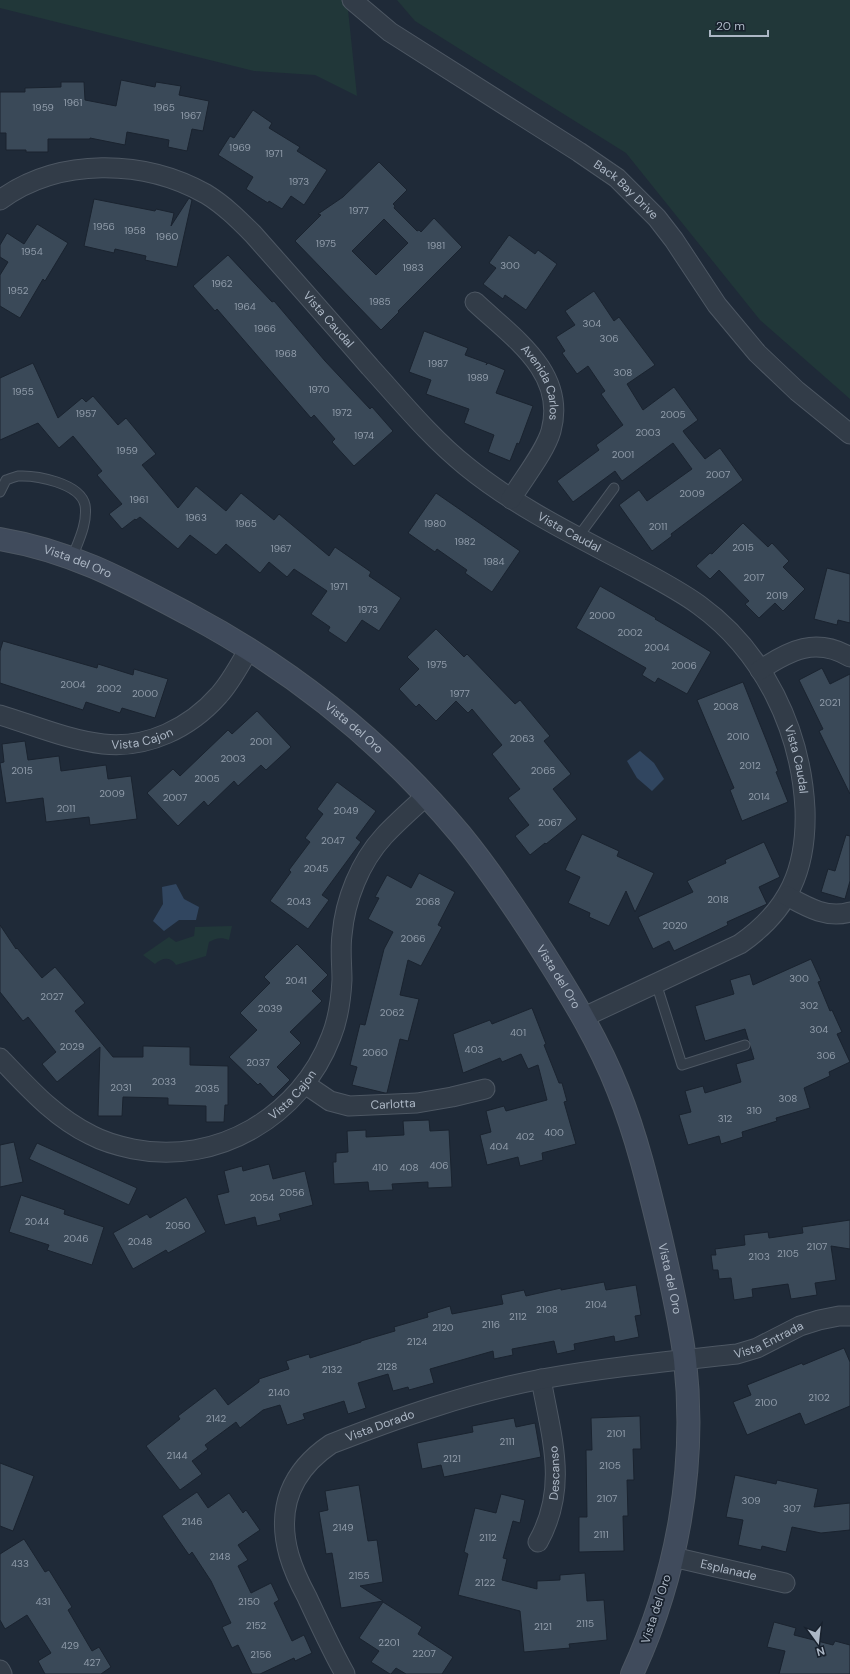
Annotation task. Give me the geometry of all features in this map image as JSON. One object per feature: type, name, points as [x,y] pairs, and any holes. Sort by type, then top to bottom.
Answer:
[{"type":"street","name":"Back Bay Drive","points":[[352,0],[390,32],[579,152],[617,178],[657,218],[674,240],[717,305],[757,353],[797,391],[850,434]]},
{"type":"street","name":"Vista Caudal","points":[[0,200],[32,182],[56,174],[94,168],[121,168],[151,173],[179,182],[206,195],[231,212],[253,234],[424,427],[465,465],[511,499],[677,590],[701,606],[723,625],[743,646],[775,694],[787,720],[799,761],[804,789],[805,818],[802,853],[796,878],[776,913],[757,932],[740,944],[584,1017]]},
{"type":"street","name":"Avenida Carlos","points":[[475,302],[534,358],[544,371],[551,390],[554,410],[551,431],[543,450],[511,499]]},
{"type":"street","name":"Vista del Oro","points":[[0,539],[44,549],[116,575],[200,620],[249,649],[293,679],[354,726],[393,762],[461,835],[493,877],[523,921],[584,1017],[602,1052],[620,1093],[642,1162],[676,1300],[685,1360],[688,1426],[684,1492],[673,1557],[665,1588],[650,1631],[632,1674]]},
{"type":"street","points":[[760,670],[790,651],[806,647],[827,648],[850,657]]},
{"type":"street","name":"Vista Cajon","points":[[0,715],[83,740],[104,744],[125,744],[152,739],[178,729],[201,714],[220,694],[249,649]]},
{"type":"street","name":"Vista Cajon","points":[[0,1058],[47,1107],[69,1123],[99,1139],[118,1146],[145,1151],[172,1152],[199,1149],[225,1142],[250,1131],[273,1116],[293,1098],[305,1084],[320,1061],[329,1042],[339,1010],[342,982],[342,936],[346,909],[355,883],[368,858],[382,838],[426,796]]},
{"type":"street","points":[[787,896],[813,910],[830,914],[850,912]]},
{"type":"street","name":"Carlotta","points":[[305,1084],[330,1101],[349,1106],[417,1103],[485,1089]]},
{"type":"street","name":"Vista Entrada","points":[[685,1360],[737,1354],[757,1348],[800,1326],[819,1320],[840,1316],[850,1316]]},
{"type":"street","name":"Vista Dorado","points":[[345,1674],[323,1633],[302,1588],[289,1556],[284,1533],[284,1514],[288,1496],[302,1470],[315,1456],[331,1444],[389,1421],[470,1396],[540,1379],[587,1371],[685,1360]]},
{"type":"street","name":"Descanso","points":[[538,1542],[550,1512],[554,1497],[556,1462],[540,1379]]},
{"type":"street","name":"Esplanade","points":[[673,1557],[785,1583]]},
{"type":"street","points":[[0,1670],[2,1674]]},
{"type":"lane","points":[[0,492],[6,480],[17,476],[53,480],[74,490],[81,497],[85,505],[84,525],[72,558]]},
{"type":"lane","points":[[578,537],[614,488]]},
{"type":"lane","points":[[656,983],[682,1065],[745,1045]]},
{"type":"green space","points":[[0,0],[347,0],[357,96],[315,75],[254,71],[0,8]]},
{"type":"green space","points":[[397,0],[850,0],[850,399],[760,320],[626,153],[415,21]]},
{"type":"green space","points":[[232,926],[229,940],[219,938],[209,942],[206,956],[176,965],[169,959],[160,960],[155,964],[143,955],[169,937],[176,942],[194,936],[195,927]]},
{"type":"water","points":[[640,751],[654,763],[664,779],[652,791],[637,778],[627,761]]},
{"type":"water","points":[[176,884],[184,899],[199,907],[196,920],[179,920],[164,931],[153,921],[163,904],[162,887]]},
{"type":"building","points":[[121,80],[155,87],[156,82],[181,86],[179,95],[209,101],[203,131],[192,129],[187,151],[168,147],[169,140],[127,132],[125,145],[90,138],[48,139],[48,152],[6,150],[6,133],[0,133],[0,92],[25,92],[25,88],[61,87],[61,82],[84,82],[85,100],[116,106]]},
{"type":"building","points":[[253,110],[272,123],[269,128],[300,147],[297,151],[327,170],[304,205],[291,196],[282,209],[269,201],[268,203],[246,189],[253,177],[218,155],[230,136],[234,138]]},
{"type":"building","points":[[379,162],[407,190],[393,204],[395,206],[394,208],[417,231],[419,230],[421,232],[434,218],[462,247],[381,330],[295,241],[321,215],[318,214],[343,197]],"holes":[[[384,219],[408,243],[376,275],[352,251]]]},
{"type":"building","points":[[189,198],[192,200],[177,267],[145,260],[146,256],[115,249],[114,253],[84,246],[94,199],[155,211],[156,209],[174,213],[171,226]]},
{"type":"building","points":[[37,224],[68,243],[45,281],[43,279],[20,318],[0,306],[0,275],[8,262],[0,257],[0,245],[7,233],[24,244]]},
{"type":"building","points":[[509,235],[535,254],[538,250],[557,264],[526,310],[505,295],[503,299],[483,284],[496,268],[489,263]]},
{"type":"building","points":[[228,255],[272,302],[274,301],[325,361],[370,409],[372,407],[393,431],[354,466],[332,442],[335,439],[314,415],[311,418],[217,309],[215,311],[193,286]]},
{"type":"building","points":[[594,291],[614,321],[619,317],[655,365],[627,384],[643,410],[674,387],[698,420],[683,431],[685,434],[705,459],[720,448],[743,480],[671,534],[672,536],[652,551],[619,505],[639,490],[647,501],[692,469],[673,443],[622,481],[615,471],[573,502],[557,481],[599,450],[596,445],[623,425],[601,394],[605,391],[588,366],[577,374],[562,353],[565,351],[556,337],[575,325],[565,311]]},
{"type":"building","points":[[424,331],[468,348],[465,355],[487,363],[486,365],[488,363],[505,370],[496,393],[533,406],[519,444],[517,443],[510,461],[488,452],[494,435],[464,423],[469,409],[426,394],[431,380],[409,372]]},
{"type":"building","points":[[33,363],[58,418],[82,398],[86,402],[93,396],[118,425],[126,418],[156,454],[142,465],[178,508],[196,486],[226,511],[241,493],[274,520],[279,514],[329,556],[335,547],[371,572],[369,576],[401,598],[379,631],[362,620],[346,643],[328,631],[330,627],[311,614],[327,591],[294,569],[287,577],[269,562],[260,573],[226,544],[216,555],[190,535],[178,549],[140,517],[122,529],[109,514],[122,504],[97,475],[102,471],[73,436],[59,448],[38,423],[0,440],[0,378]]},
{"type":"building","points":[[436,493],[520,551],[492,592],[465,573],[467,570],[437,549],[435,552],[408,533]]},
{"type":"building","points":[[743,523],[768,547],[772,543],[789,561],[783,567],[805,589],[783,611],[775,603],[759,618],[745,604],[749,601],[719,570],[710,579],[696,566],[710,553],[712,554]]},
{"type":"building","points":[[827,568],[850,574],[850,623],[838,620],[837,625],[814,619]]},
{"type":"building","points":[[600,586],[711,652],[687,694],[658,678],[655,683],[642,675],[646,668],[576,628]]},
{"type":"building","points":[[436,629],[464,657],[467,654],[515,704],[520,700],[550,736],[544,741],[571,774],[553,789],[577,819],[530,855],[515,836],[529,825],[508,798],[520,789],[492,754],[502,745],[472,709],[468,713],[456,701],[436,721],[419,704],[416,707],[399,689],[419,669],[407,657]]},
{"type":"building","points":[[3,641],[97,668],[98,664],[133,675],[134,669],[168,679],[155,718],[122,708],[120,713],[86,702],[83,710],[0,683],[0,651]]},
{"type":"building","points":[[822,668],[830,684],[850,674],[850,794],[819,731],[823,729],[799,680]]},
{"type":"building","points":[[743,682],[778,771],[776,772],[788,802],[742,821],[730,790],[734,788],[697,700]]},
{"type":"building","points":[[257,711],[291,747],[266,770],[261,765],[238,786],[234,781],[208,806],[204,801],[178,826],[147,793],[173,769],[180,776],[228,730],[232,734]]},
{"type":"building","points":[[25,741],[28,760],[59,756],[61,771],[106,765],[108,779],[131,776],[137,819],[90,825],[89,817],[46,822],[43,798],[6,803],[0,763],[4,762],[2,744]]},
{"type":"building","points":[[337,782],[376,811],[356,838],[361,842],[322,895],[329,900],[308,929],[270,901],[291,872],[289,870],[310,842],[305,838],[323,814],[317,809]]},
{"type":"building","points":[[582,834],[619,851],[617,856],[654,873],[635,912],[626,891],[609,926],[589,917],[590,913],[568,903],[580,877],[565,870]]},
{"type":"building","points":[[846,835],[850,836],[850,881],[845,899],[821,892],[828,869],[835,871]]},
{"type":"building","points":[[764,842],[780,877],[759,887],[767,904],[727,922],[728,925],[674,951],[669,941],[653,949],[638,917],[693,892],[687,881],[726,863],[725,860]]},
{"type":"building","points":[[419,873],[455,892],[438,925],[442,927],[421,966],[408,960],[400,995],[419,999],[408,1041],[400,1039],[387,1093],[385,1093],[352,1085],[357,1067],[350,1065],[360,1024],[365,1025],[384,949],[393,932],[368,919],[379,898],[375,897],[387,875],[411,888]]},
{"type":"building","points":[[0,925],[16,949],[17,948],[42,978],[55,967],[85,1003],[75,1011],[113,1057],[143,1057],[143,1046],[190,1047],[190,1065],[228,1066],[228,1105],[225,1105],[224,1122],[206,1122],[206,1106],[168,1105],[168,1098],[123,1097],[122,1116],[98,1116],[100,1047],[57,1082],[42,1064],[56,1052],[28,1017],[23,1021],[0,992]]},
{"type":"building","points":[[297,944],[328,975],[312,991],[322,1001],[290,1032],[301,1043],[277,1067],[290,1080],[273,1097],[260,1083],[258,1085],[229,1057],[257,1030],[240,1013],[270,983],[264,977]]},
{"type":"building","points":[[811,959],[821,981],[818,982],[830,1011],[832,1010],[842,1032],[837,1034],[850,1062],[829,1072],[830,1076],[804,1088],[810,1108],[776,1118],[777,1121],[742,1132],[743,1137],[721,1144],[719,1136],[688,1145],[679,1115],[691,1112],[685,1091],[703,1086],[705,1093],[741,1082],[736,1064],[754,1059],[745,1029],[705,1041],[695,1006],[734,994],[730,980],[750,974],[753,985]]},
{"type":"building","points":[[532,1008],[546,1044],[544,1045],[559,1083],[562,1083],[567,1101],[564,1102],[576,1144],[542,1153],[543,1160],[520,1166],[518,1157],[487,1165],[480,1135],[491,1132],[486,1111],[504,1106],[506,1111],[547,1100],[538,1065],[528,1069],[521,1054],[502,1062],[500,1058],[463,1073],[453,1034],[490,1020],[492,1024]]},
{"type":"building","points":[[429,1120],[430,1131],[449,1130],[452,1187],[428,1188],[428,1182],[392,1184],[393,1190],[369,1191],[368,1182],[334,1184],[333,1162],[336,1162],[336,1153],[348,1152],[347,1131],[366,1130],[366,1137],[404,1135],[403,1121]]},
{"type":"building","points":[[14,1142],[23,1182],[0,1187],[0,1145]]},
{"type":"building","points":[[37,1143],[137,1188],[129,1205],[29,1159]]},
{"type":"building","points":[[269,1164],[273,1179],[305,1171],[313,1205],[279,1214],[281,1220],[257,1226],[255,1217],[225,1225],[217,1195],[229,1192],[224,1171],[242,1166],[243,1171]]},
{"type":"building","points":[[21,1195],[65,1210],[64,1214],[104,1227],[92,1265],[47,1250],[49,1245],[9,1232]]},
{"type":"building","points":[[186,1197],[206,1232],[168,1253],[166,1250],[133,1269],[113,1233],[147,1214],[150,1218]]},
{"type":"building","points":[[850,1220],[850,1249],[831,1246],[836,1280],[815,1283],[817,1295],[791,1299],[788,1284],[752,1289],[753,1297],[734,1300],[731,1278],[719,1279],[718,1270],[713,1270],[711,1255],[716,1255],[715,1249],[745,1245],[744,1235],[768,1232],[769,1238],[803,1233],[802,1227]]},
{"type":"building","points":[[604,1282],[606,1290],[636,1285],[641,1315],[635,1316],[639,1337],[615,1342],[614,1336],[574,1344],[575,1350],[557,1354],[554,1341],[512,1349],[513,1355],[494,1359],[493,1351],[430,1369],[434,1383],[409,1390],[408,1387],[393,1391],[388,1374],[358,1383],[366,1408],[348,1414],[344,1401],[303,1414],[305,1419],[287,1425],[280,1405],[263,1410],[240,1428],[236,1422],[205,1445],[208,1449],[192,1461],[202,1474],[180,1490],[146,1446],[180,1419],[178,1416],[215,1388],[228,1405],[259,1382],[259,1379],[289,1369],[286,1361],[309,1354],[310,1358],[395,1331],[394,1327],[428,1317],[427,1313],[450,1306],[452,1314],[503,1304],[501,1295],[524,1290],[526,1296],[561,1288],[561,1290]]},
{"type":"building","points":[[844,1348],[850,1362],[850,1406],[805,1425],[800,1413],[747,1435],[733,1402],[751,1395],[747,1385],[802,1363],[803,1365]]},
{"type":"building","points":[[640,1416],[641,1449],[633,1449],[634,1480],[627,1480],[628,1516],[623,1516],[624,1551],[579,1552],[579,1517],[587,1517],[586,1450],[592,1450],[591,1418]]},
{"type":"building","points":[[514,1418],[516,1427],[535,1423],[541,1457],[444,1477],[441,1465],[422,1469],[417,1443],[473,1432],[472,1426]]},
{"type":"building","points":[[0,1463],[34,1476],[13,1531],[0,1526]]},
{"type":"building","points":[[735,1475],[776,1484],[777,1480],[818,1489],[814,1507],[850,1503],[850,1530],[821,1533],[792,1527],[786,1552],[762,1546],[761,1550],[738,1545],[743,1520],[726,1517]]},
{"type":"building","points":[[359,1485],[368,1541],[377,1540],[383,1582],[360,1586],[383,1601],[341,1608],[332,1553],[326,1554],[319,1512],[328,1510],[325,1491]]},
{"type":"building","points":[[197,1492],[208,1508],[229,1493],[243,1513],[246,1510],[260,1530],[238,1545],[248,1560],[238,1566],[251,1593],[271,1583],[279,1600],[274,1603],[292,1641],[304,1635],[312,1653],[295,1661],[294,1658],[260,1674],[252,1674],[238,1645],[232,1648],[222,1627],[231,1623],[211,1581],[192,1552],[189,1555],[162,1516]]},
{"type":"building","points":[[501,1494],[525,1500],[520,1523],[513,1521],[503,1558],[507,1559],[502,1580],[537,1589],[537,1581],[560,1580],[560,1575],[585,1573],[587,1601],[604,1600],[607,1640],[569,1644],[570,1648],[524,1652],[520,1611],[458,1595],[468,1554],[464,1552],[475,1508],[496,1513]]},
{"type":"building","points":[[24,1539],[45,1572],[49,1570],[72,1607],[68,1610],[92,1651],[99,1647],[111,1667],[101,1674],[45,1674],[38,1661],[51,1653],[27,1615],[5,1629],[0,1620],[0,1554]]},
{"type":"building","points":[[383,1602],[422,1627],[418,1634],[453,1657],[442,1674],[406,1674],[396,1668],[390,1674],[371,1662],[379,1651],[359,1638]]},
{"type":"building","points":[[774,1622],[796,1628],[794,1635],[833,1645],[835,1641],[850,1645],[850,1674],[779,1674],[785,1651],[767,1647]]}]
